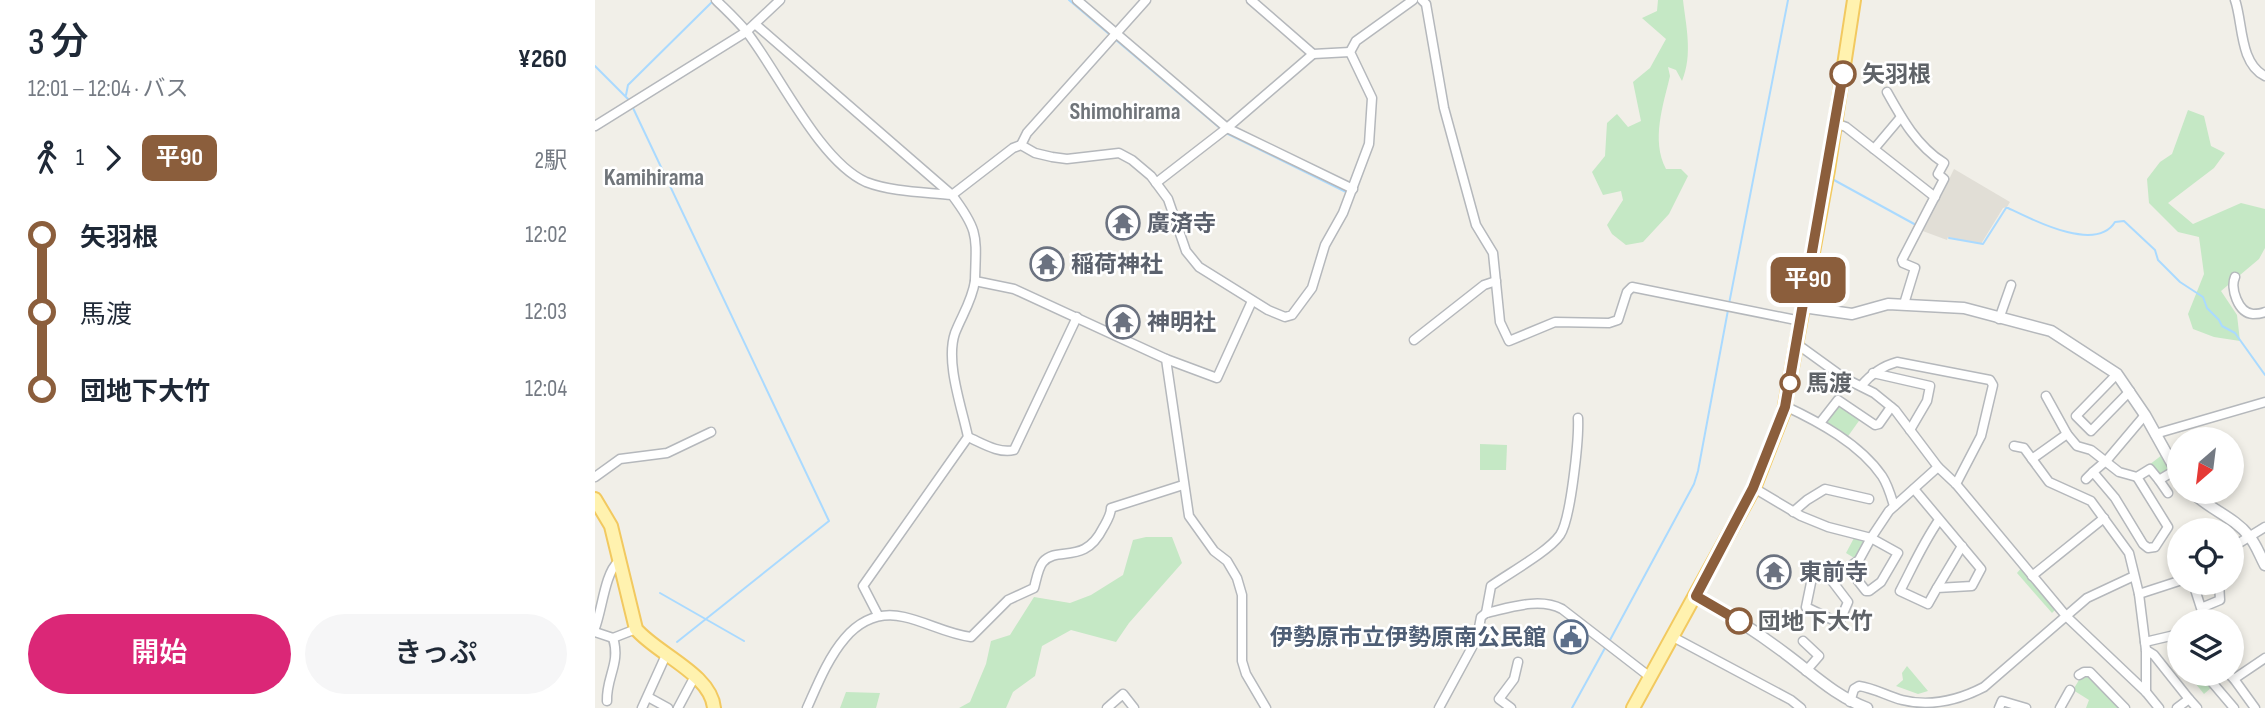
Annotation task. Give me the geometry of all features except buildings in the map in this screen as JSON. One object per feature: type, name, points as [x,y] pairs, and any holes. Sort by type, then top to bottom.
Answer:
[{"type":"main road","points":[[1633,708],[1753,488],[1785,407],[1854,0]]},
{"type":"main road","points":[[595,499],[611,526],[636,629],[706,686],[714,708]]},
{"type":"street","points":[[716,0],[746,32],[824,146],[849,173],[868,183],[885,187],[952,195],[1013,148],[1021,145],[1027,133],[1146,0]]},
{"type":"street","points":[[595,126],[746,32],[780,0]]},
{"type":"street","points":[[1077,0],[1227,128],[1353,189]]},
{"type":"street","points":[[1251,0],[1313,54]]},
{"type":"street","points":[[1350,52],[1356,41],[1412,0]]},
{"type":"street","points":[[1422,0],[1426,4],[1444,108],[1476,225],[1493,253],[1500,323],[1509,341],[1555,322],[1609,323],[1618,320],[1627,292],[1632,287],[1801,321]]},
{"type":"street","points":[[2235,0],[2243,44],[2256,71],[2265,76]]},
{"type":"street","points":[[755,24],[952,195],[969,218],[976,235],[975,281],[969,305],[954,335],[953,347],[953,369],[968,437],[863,586],[878,615]]},
{"type":"street","points":[[1021,145],[1035,153],[1067,159],[1119,153],[1132,160],[1168,199],[1181,241],[1189,256],[1206,273],[1268,310],[1285,317],[1298,310],[1312,288],[1325,245],[1353,189],[1369,144],[1372,98],[1350,52]]},
{"type":"street","points":[[1156,183],[1227,128],[1313,54],[1350,52]]},
{"type":"street","points":[[1887,92],[1901,117],[1931,155],[1944,163],[1938,174],[1944,179],[1902,260],[1915,268],[1904,304]]},
{"type":"street","points":[[1874,149],[1901,117]]},
{"type":"street","points":[[1835,123],[1846,127],[1935,197]]},
{"type":"street","points":[[2235,277],[2233,290],[2244,310],[2255,314],[2265,312]]},
{"type":"street","points":[[975,281],[1014,289],[1166,359],[1217,378],[1252,301]]},
{"type":"street","points":[[1414,340],[1484,285],[1496,281]]},
{"type":"street","points":[[1999,319],[2011,285]]},
{"type":"street","points":[[1803,307],[1851,314],[1888,304],[1964,308],[2051,331],[2117,374],[2145,415],[2167,455]]},
{"type":"street","points":[[968,437],[995,449],[1010,452],[1014,450],[1077,317]]},
{"type":"street","points":[[1797,344],[1844,378],[1874,393],[1891,407],[1938,467],[1956,484],[2067,617],[2146,692],[2159,708]]},
{"type":"street","points":[[1166,359],[1189,516],[1214,551],[1227,561],[1237,578],[1242,595],[1242,661],[1263,707]]},
{"type":"street","points":[[1861,386],[1885,365],[1907,362],[1990,380],[1993,385],[1981,436],[1956,484]]},
{"type":"street","points":[[1873,373],[1930,386],[1927,401],[1910,429]]},
{"type":"street","points":[[2117,374],[2076,416],[2091,431],[2130,391]]},
{"type":"street","points":[[2046,396],[2067,434],[2077,446],[2083,450],[2091,450],[2107,460],[2119,472],[2137,477],[2168,527],[2155,547],[2148,548],[2115,498],[2089,475],[2107,460],[2145,415]]},
{"type":"street","points":[[1820,424],[1838,400],[1875,425],[1879,424],[1891,407]]},
{"type":"street","points":[[2155,434],[2265,402]]},
{"type":"street","points":[[1785,407],[1820,424],[1870,460],[1883,478],[1894,506]]},
{"type":"street","points":[[1486,613],[1491,586],[1533,559],[1561,534],[1568,509],[1579,436],[1578,418]]},
{"type":"street","points":[[595,477],[620,459],[667,453],[711,432]]},
{"type":"street","points":[[2032,459],[2067,434]]},
{"type":"street","points":[[2014,446],[2024,448],[2049,482],[2091,501],[2129,554],[2139,594],[2146,646],[2146,692]]},
{"type":"street","points":[[1829,577],[1859,560],[1894,506],[1938,467]]},
{"type":"street","points":[[2137,477],[2150,469],[2167,492]]},
{"type":"street","points":[[2159,480],[2167,477]]},
{"type":"street","points":[[807,708],[838,644],[865,621],[878,615],[903,617],[953,635],[971,637],[1008,600],[1034,588],[1043,562],[1051,557],[1086,550],[1097,540],[1111,514],[1111,508],[1183,485]]},
{"type":"street","points":[[1753,488],[1793,512],[1828,527],[1871,538],[1898,553],[1881,583],[1869,591],[1866,591],[1848,568]]},
{"type":"street","points":[[1793,512],[1825,489],[1867,499],[1863,508]]},
{"type":"street","points":[[1914,489],[1981,569],[1972,586],[1937,588]]},
{"type":"street","points":[[2206,504],[2238,525],[2250,537],[2265,565]]},
{"type":"street","points":[[2032,576],[2104,518]]},
{"type":"street","points":[[1940,520],[1920,547],[1917,560],[1900,591],[1928,604],[1962,546]]},
{"type":"street","points":[[2244,540],[2265,527]]},
{"type":"street","points":[[2129,554],[2143,544]]},
{"type":"street","points":[[618,562],[613,566],[595,630],[613,638],[636,629]]},
{"type":"street","points":[[1816,571],[1829,577],[1848,602],[1839,623],[1806,607],[1813,573],[1816,571]]},
{"type":"street","points":[[1850,702],[1854,689],[1859,686],[1903,701],[1929,703],[1966,696],[1984,687],[2087,598],[2134,576]]},
{"type":"street","points":[[2139,594],[2167,585]]},
{"type":"street","points":[[2197,595],[2201,608],[2220,600],[2220,595]]},
{"type":"street","points":[[1696,596],[1746,625],[1827,687],[1850,702],[1867,708]]},
{"type":"street","points":[[1439,708],[1477,638],[1481,617],[1486,613],[1521,605],[1553,605],[1585,626],[1650,677]]},
{"type":"street","points":[[1674,637],[1791,700],[1801,708]]},
{"type":"street","points":[[609,698],[607,687],[618,652],[613,638]]},
{"type":"street","points":[[2146,646],[2167,638]]},
{"type":"street","points":[[1803,641],[1820,654],[1806,671]]},
{"type":"street","points":[[2146,646],[2197,708]]},
{"type":"street","points":[[642,708],[666,655]]},
{"type":"street","points":[[2244,669],[2265,658]]},
{"type":"street","points":[[1511,708],[1499,699],[1514,679],[1518,662]]},
{"type":"street","points":[[2079,675],[2090,671],[2125,708]]},
{"type":"street","points":[[678,708],[695,676]]},
{"type":"street","points":[[2215,686],[2234,708]]},
{"type":"street","points":[[2239,686],[2255,708]]},
{"type":"street","points":[[2060,708],[2070,691]]},
{"type":"street","points":[[1107,708],[1123,694],[1134,708]]},
{"type":"street","points":[[648,697],[668,708]]},
{"type":"street","points":[[2177,708],[2189,699]]},
{"type":"street","points":[[1999,708],[2002,701],[2027,708]]},
{"type":"shaded area","points":[[1954,169],[2010,202],[2003,208],[1981,244],[1948,237],[1947,240],[1920,230]]},
{"type":"green space","points":[[1658,0],[1683,0],[1688,40],[1687,61],[1682,81],[1676,70],[1668,67],[1670,76],[1662,111],[1659,146],[1666,169],[1681,169],[1688,176],[1669,214],[1643,242],[1626,245],[1612,234],[1607,225],[1623,200],[1621,191],[1603,195],[1592,172],[1605,156],[1607,123],[1617,114],[1628,127],[1641,121],[1633,82],[1650,68],[1666,39],[1642,18],[1657,11]]},
{"type":"green space","points":[[2188,110],[2204,116],[2211,146],[2225,153],[2214,168],[2168,203],[2193,224],[2241,203],[2265,209],[2265,248],[2259,259],[2221,291],[2237,315],[2240,341],[2214,337],[2193,329],[2188,314],[2204,274],[2199,237],[2178,232],[2149,203],[2147,179],[2160,162],[2172,154]]},
{"type":"green space","points":[[1836,403],[1861,418],[1846,439],[1825,425],[1824,421]]},
{"type":"green space","points":[[1480,444],[1507,445],[1506,470],[1480,470]]},
{"type":"green space","points":[[2162,455],[2167,463],[2167,472],[2158,477],[2149,465]]},
{"type":"green space","points":[[1172,537],[1182,563],[1129,623],[1116,642],[1071,630],[1042,646],[1035,676],[1013,692],[1006,708],[959,708],[970,702],[986,664],[991,641],[1010,635],[1034,597],[1070,603],[1091,595],[1123,575],[1133,540]]},
{"type":"green space","points":[[1854,538],[1865,542],[1856,559],[1846,553]]},
{"type":"green space","points":[[2022,567],[2057,608],[2052,613],[2017,573]]},
{"type":"green space","points":[[1907,666],[1928,691],[1918,694],[1896,686],[1903,680],[1902,673]]},
{"type":"green space","points":[[2087,673],[2123,708],[2086,708],[2089,700],[2073,690],[2082,675]]},
{"type":"green space","points":[[2198,686],[2211,686],[2212,687],[2204,694]]},
{"type":"green space","points":[[846,692],[880,693],[876,708],[840,708]]},
{"type":"waterway","points":[[1069,0],[1109,34]]},
{"type":"waterway","points":[[1729,304],[1788,0]]},
{"type":"waterway","points":[[626,95],[628,85],[713,1]]},
{"type":"waterway","points":[[1116,40],[1221,129]]},
{"type":"waterway","points":[[595,66],[629,100]]},
{"type":"waterway","points":[[633,108],[829,521],[677,642]]},
{"type":"waterway","points":[[1226,133],[1346,192]]},
{"type":"waterway","points":[[1834,180],[1916,225]]},
{"type":"waterway","points":[[1949,238],[1983,244],[2006,208],[2048,226],[2079,234],[2094,235],[2106,231],[2115,222],[2124,221],[2155,250],[2158,260],[2180,282],[2203,297],[2207,308],[2222,326],[2235,333],[2265,375]]},
{"type":"waterway","points":[[1610,640],[1694,484],[1728,310]]},
{"type":"waterway","points":[[660,593],[744,641]]},
{"type":"waterway","points":[[1572,708],[1605,648]]},
{"type":"bus line","name":"平90","points":[[1739,621],[1696,596],[1753,488],[1785,407],[1843,74]]},
{"type":"place","name":"矢羽根","points":[[1843,74]]},
{"type":"place","name":"廣済寺","points":[[1123,223]]},
{"type":"place","name":"稲荷神社","points":[[1047,264]]},
{"type":"place","name":"神明社","points":[[1123,322]]},
{"type":"place","name":"馬渡","points":[[1790,383]]},
{"type":"place","name":"東前寺","points":[[1774,572]]},
{"type":"place","name":"団地下大竹","points":[[1739,621]]},
{"type":"place","name":"伊勢原市立伊勢原南公民館","points":[[1571,637]]},
{"type":"district","name":"Shimohirama","points":[[1125,111]]},
{"type":"district","name":"Kamihirama","points":[[654,177]]}]
